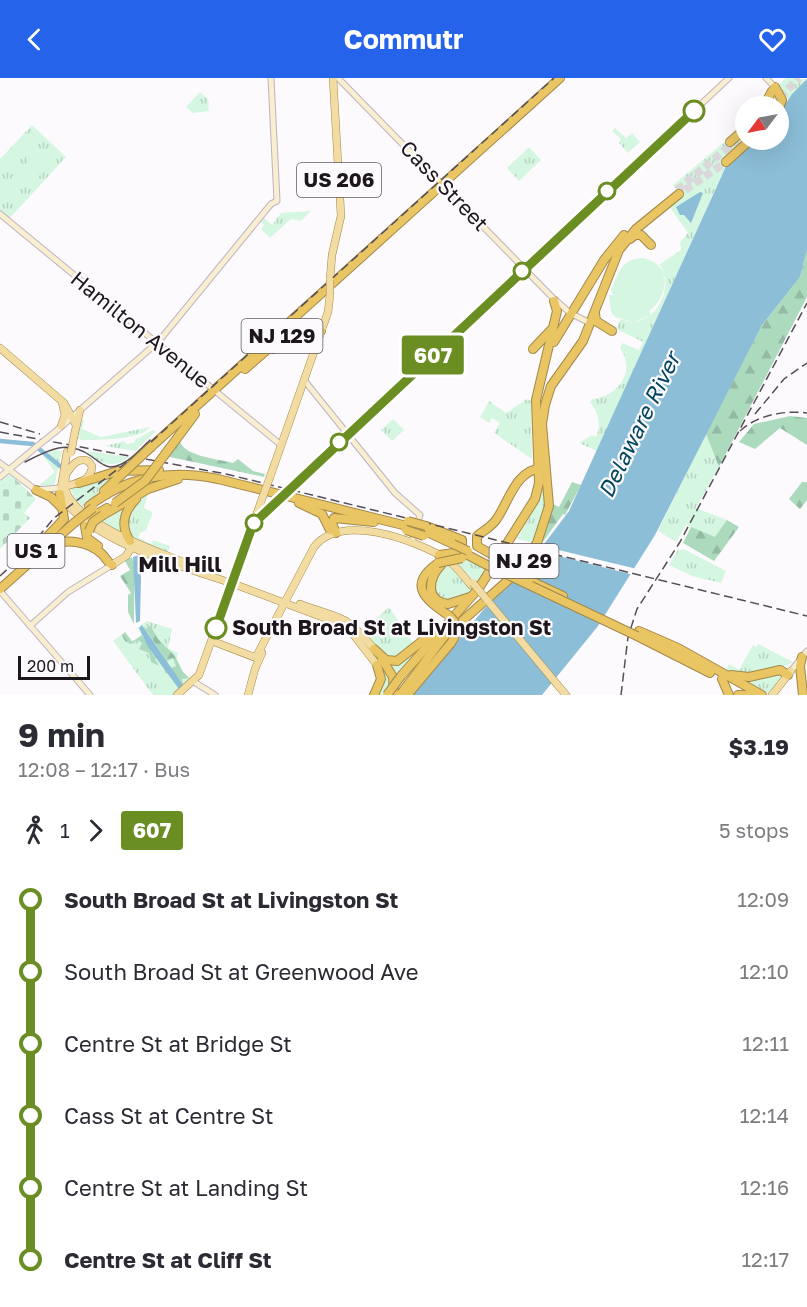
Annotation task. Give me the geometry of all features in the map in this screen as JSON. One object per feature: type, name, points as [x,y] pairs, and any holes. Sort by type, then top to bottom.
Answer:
[{"type":"highway","name":"NJ 129","points":[[95,512],[121,475],[151,447],[250,365],[560,78]]},
{"type":"highway","name":"NJ 129","points":[[95,512],[115,503],[145,481],[187,423],[216,392],[444,186],[568,78]]},
{"type":"highway","points":[[769,96],[773,89],[779,96]]},
{"type":"highway","points":[[730,142],[735,138]]},
{"type":"highway","points":[[726,162],[739,150]]},
{"type":"highway","name":"NJ 29","points":[[387,695],[401,676],[452,619],[473,596],[510,544],[537,495],[540,471],[544,405],[555,380],[593,326],[596,310],[619,250],[678,192],[622,236],[569,314],[544,364],[535,416],[537,455],[540,471],[549,506],[537,543],[514,575],[452,619]]},
{"type":"highway","points":[[619,250],[634,235],[640,235],[651,245],[642,232],[645,222]]},
{"type":"highway","points":[[555,300],[570,306],[580,298]]},
{"type":"highway","points":[[544,364],[557,311],[555,300]]},
{"type":"highway","points":[[596,310],[596,321],[612,331]]},
{"type":"highway","points":[[533,350],[554,325]]},
{"type":"highway","points":[[250,365],[301,329],[311,328],[321,331]]},
{"type":"highway","points":[[79,483],[118,471],[147,468],[225,484],[375,522]]},
{"type":"highway","points":[[540,471],[521,476],[496,520],[478,535],[475,542],[478,548],[486,560],[638,634]]},
{"type":"highway","points":[[77,523],[134,486],[182,476],[218,479],[462,540],[459,549],[431,582],[430,591],[435,598],[448,604],[473,596]]},
{"type":"highway","points":[[95,512],[182,476]]},
{"type":"highway","points":[[519,483],[529,477],[534,480],[537,495]]},
{"type":"highway","points":[[62,489],[77,523]]},
{"type":"highway","points":[[36,490],[55,500],[86,536],[106,552],[112,565]]},
{"type":"highway","points":[[130,543],[124,528],[126,514],[133,502],[146,490]]},
{"type":"highway","points":[[296,502],[322,514],[334,533]]},
{"type":"highway","points":[[334,533],[332,521],[337,518],[407,526]]},
{"type":"highway","name":"US 1","points":[[0,590],[59,536],[77,523]]},
{"type":"highway","name":"US 1","points":[[0,582],[26,559],[77,523]]},
{"type":"highway","points":[[425,531],[451,545],[451,557]]},
{"type":"highway","points":[[43,550],[57,543],[74,541],[97,551],[112,565]]},
{"type":"highway","points":[[405,694],[451,643],[457,630],[454,620],[427,601],[421,590],[423,578],[451,557],[486,560],[762,695]]},
{"type":"highway","points":[[374,649],[386,660],[397,661],[452,619]]},
{"type":"highway","points":[[405,694],[452,619]]},
{"type":"highway","points":[[374,649],[392,674],[394,695]]},
{"type":"highway","points":[[721,675],[746,677],[786,672],[802,657]]},
{"type":"highway","points":[[802,657],[803,695]]},
{"type":"highway","points":[[374,695],[381,681],[377,665]]},
{"type":"highway","points":[[786,672],[801,682]]},
{"type":"highway","points":[[721,675],[753,695]]},
{"type":"highway","points":[[721,675],[729,695]]},
{"type":"highway","points":[[738,695],[753,695]]},
{"type":"main road","name":"US 206","points":[[177,695],[194,681],[212,641],[321,331],[330,296],[330,280],[341,216],[333,78]]},
{"type":"main road","points":[[0,348],[76,413],[76,425],[72,435]]},
{"type":"main road","points":[[61,400],[65,412],[59,428],[72,435]]},
{"type":"main road","points":[[76,413],[62,489],[66,503],[93,525],[130,543],[288,602],[342,625],[358,640],[377,665]]},
{"type":"main road","points":[[62,489],[67,473],[69,452]]},
{"type":"main road","points":[[62,489],[79,483],[92,473],[92,466],[88,461],[77,461],[67,473]]},
{"type":"main road","points":[[247,695],[255,661],[288,602],[314,547],[326,536],[356,530],[412,542],[451,557],[454,566],[472,584],[564,695]]},
{"type":"main road","points":[[130,543],[145,553],[233,582]]},
{"type":"main road","points":[[121,559],[130,543]]},
{"type":"main road","points":[[112,565],[121,559],[145,553]]},
{"type":"main road","points":[[288,602],[344,618],[357,627],[374,649]]},
{"type":"main road","points":[[212,641],[240,652],[255,661]]},
{"type":"main road","points":[[772,695],[786,672]]},
{"type":"street","points":[[0,477],[157,343],[271,204],[277,201],[271,78]]},
{"type":"street","name":"Cass Street","points":[[338,78],[569,314],[593,326]]},
{"type":"street","points":[[253,524],[729,78]]},
{"type":"street","points":[[766,78],[773,89]]},
{"type":"street","name":"Hamilton Avenue","points":[[0,214],[281,445]]},
{"type":"street","points":[[304,380],[394,493],[420,515],[412,542]]},
{"type":"street","points":[[0,463],[36,490],[62,489]]},
{"type":"street","points":[[259,507],[270,508]]},
{"type":"street","points":[[30,626],[68,592],[112,565]]},
{"type":"street","points":[[0,590],[90,695]]},
{"type":"street","points":[[194,681],[202,689],[215,695]]},
{"type":"green space","points":[[786,78],[807,79],[789,98],[782,96],[778,86]]},
{"type":"green space","points":[[200,92],[208,99],[209,111],[193,113],[186,107]]},
{"type":"green space","points":[[32,125],[66,157],[9,219],[0,212],[0,159]]},
{"type":"green space","points":[[615,128],[626,138],[632,133],[640,142],[628,153],[619,143],[621,139],[612,131]]},
{"type":"green space","points":[[735,135],[735,150],[739,150],[721,176],[597,451],[579,443],[592,435],[596,437],[598,432],[598,419],[590,402],[592,399],[609,394],[622,382],[626,366],[625,357],[620,348],[622,343],[639,350],[643,342],[616,329],[621,319],[637,321],[656,310],[663,296],[665,285],[660,264],[681,250],[680,242],[688,233],[669,206],[681,196],[673,185]]},
{"type":"green space","points":[[34,147],[51,164],[35,180],[27,164]]},
{"type":"green space","points":[[529,147],[541,160],[519,181],[507,168]]},
{"type":"green space","points":[[311,211],[301,221],[291,219],[270,238],[261,229],[264,225],[260,221],[263,217],[272,225],[281,213]]},
{"type":"green space","points":[[807,250],[807,297],[719,467],[706,434],[762,325],[800,277]]},
{"type":"green space","points":[[643,258],[653,261],[660,267],[664,274],[664,290],[649,311],[651,315],[634,322],[615,317],[611,312],[609,295],[613,295],[611,291],[618,273],[630,261]]},
{"type":"green space","points":[[527,399],[531,401],[532,459],[494,433],[500,423],[492,418],[489,423],[480,417],[489,401],[506,413]]},
{"type":"green space","points":[[790,416],[807,418],[807,445],[780,428],[755,449],[739,442],[754,424]]},
{"type":"green space","points":[[79,418],[84,420],[82,429],[101,437],[150,427],[138,435],[129,437],[82,440],[77,438]]},
{"type":"green space","points":[[393,419],[404,430],[392,441],[381,430]]},
{"type":"green space","points":[[153,430],[156,431],[135,451],[105,446],[124,441],[127,444],[133,443]]},
{"type":"green space","points":[[706,434],[719,467],[696,508],[727,520],[716,538],[686,525],[676,542],[658,531]]},
{"type":"green space","points":[[180,441],[188,450],[202,456],[233,463],[238,459],[253,471],[265,474],[264,477],[170,457],[168,453]]},
{"type":"green space","points":[[53,450],[62,451],[54,487],[37,487],[55,472],[43,456]]},
{"type":"green space","points":[[87,451],[129,457],[118,463],[107,464],[97,460]]},
{"type":"green space","points":[[120,473],[83,506],[75,499],[70,488]]},
{"type":"green space","points":[[10,474],[36,499],[24,513],[30,518],[0,549],[0,482]]},
{"type":"green space","points":[[542,476],[546,506],[534,543],[517,539],[537,501]]},
{"type":"green space","points":[[572,482],[581,485],[565,515],[563,514],[542,543],[553,504],[559,507]]},
{"type":"green space","points":[[802,482],[807,482],[807,500],[800,509],[789,499]]},
{"type":"green space","points":[[148,493],[144,508],[152,512],[152,515],[146,530],[140,533],[138,538],[152,544],[153,540],[170,546],[167,554],[133,540],[127,532],[129,508]]},
{"type":"green space","points":[[136,497],[122,535],[99,520]]},
{"type":"green space","points":[[727,520],[739,527],[714,561],[683,543],[691,527],[715,537]]},
{"type":"green space","points":[[514,546],[529,550],[515,569],[503,560]]},
{"type":"green space","points":[[684,549],[726,571],[721,583],[692,576],[669,565],[678,550]]},
{"type":"green space","points":[[132,557],[134,624],[128,612],[128,595],[131,593],[120,576],[130,570],[125,561]]},
{"type":"green space","points":[[466,559],[489,569],[478,585],[457,563],[459,560]]},
{"type":"green space","points":[[448,563],[473,592],[457,602],[436,599],[431,582],[437,571]]},
{"type":"green space","points":[[389,607],[418,650],[383,695],[377,695],[381,680],[380,672],[357,636]]},
{"type":"green space","points":[[147,621],[172,629],[168,648],[178,653],[177,659],[183,672],[192,681],[172,695],[153,695],[113,641],[125,632],[133,641],[142,635],[137,628]]},
{"type":"green space","points":[[150,625],[158,639],[174,655],[189,678],[182,679],[183,685],[171,668],[176,666],[173,658],[167,661],[144,627],[148,629]]},
{"type":"green space","points":[[125,632],[132,642],[142,635],[159,666],[151,662],[149,653],[139,649],[142,643],[138,640],[131,644],[125,641],[122,635]]},
{"type":"green space","points":[[758,644],[793,662],[778,669],[761,672],[726,671],[729,664],[739,670],[753,645],[756,647]]},
{"type":"green space","points":[[779,672],[783,674],[768,694],[733,677]]},
{"type":"water","name":"Delaware River","points":[[807,79],[807,250],[800,277],[762,325],[655,535],[598,626],[542,695],[412,695],[484,609],[526,568],[569,511],[727,164],[742,150],[789,150],[789,99]]},
{"type":"water","points":[[700,192],[703,193],[691,223],[684,215],[680,215],[676,207]]},
{"type":"water","points":[[139,555],[140,621],[136,623],[133,557]]},
{"type":"water","points":[[142,625],[183,685],[179,689],[148,647],[139,628]]},
{"type":"pier","points":[[538,545],[637,569],[634,575],[535,550]]},
{"type":"waterway","points":[[0,441],[33,444],[60,466]]},
{"type":"tunnel","points":[[781,96],[799,78]]},
{"type":"tunnel","points":[[677,190],[735,142]]},
{"type":"tunnel","points":[[685,190],[726,162]]},
{"type":"tram line","points":[[25,462],[50,450],[66,447],[82,451],[108,467],[117,466],[127,461],[150,440]]},
{"type":"railway","points":[[0,576],[24,554],[54,518],[140,452],[554,78]]},
{"type":"railway","points":[[621,695],[628,637],[637,609],[680,542],[807,303]]},
{"type":"railway","points":[[755,414],[784,379],[807,363]]},
{"type":"railway","points":[[740,431],[763,417],[790,412],[807,413]]},
{"type":"railway","points":[[0,422],[40,434]]},
{"type":"railway","points":[[0,432],[226,474],[807,616]]},
{"type":"bus line","name":"607","points":[[216,628],[253,524],[694,111]]},
{"type":"place","name":"South Broad St at Livingston St","points":[[216,628]]},
{"type":"district","name":"Mill Hill","points":[[180,564]]}]
